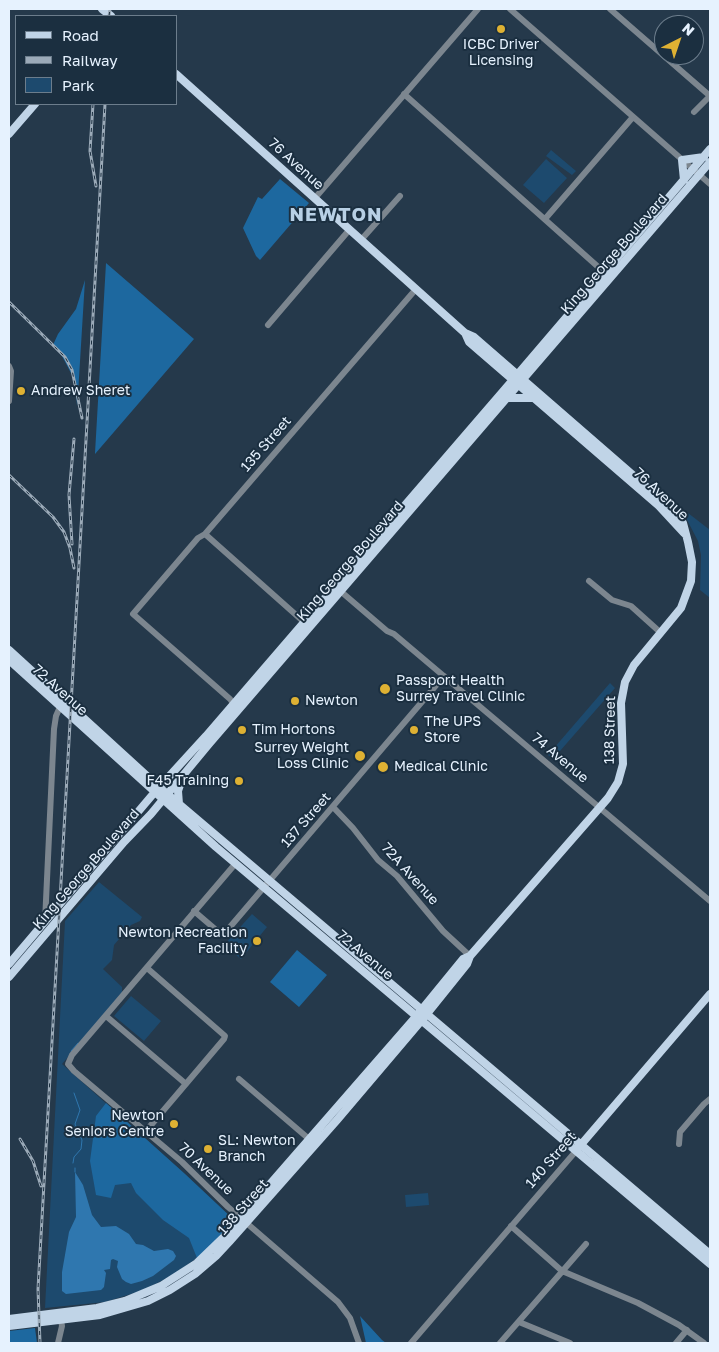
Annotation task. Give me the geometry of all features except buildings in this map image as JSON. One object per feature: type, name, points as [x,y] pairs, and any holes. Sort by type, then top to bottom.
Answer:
[{"type":"main road","name":"76 Avenue","points":[[178,76],[465,333],[469,342],[518,380],[672,509],[683,523],[684,533]]},
{"type":"main road","points":[[9,134],[34,105]]},
{"type":"main road","name":"King George Boulevard","points":[[9,964],[173,772],[275,668],[339,587],[518,380],[602,288],[707,159],[710,150]]},
{"type":"main road","points":[[684,180],[682,160],[707,159]]},
{"type":"main road","name":"King George Boulevard","points":[[9,977],[182,777],[304,622],[339,587],[507,398],[518,380],[605,272],[684,180],[696,172]]},
{"type":"main road","name":"76 Avenue","points":[[518,380],[534,398],[659,506],[684,533]]},
{"type":"main road","points":[[507,398],[534,398]]},
{"type":"main road","points":[[628,480],[637,484],[666,508],[672,509]]},
{"type":"main road","name":"138 Street","points":[[9,1319],[97,1308],[125,1301],[145,1294],[197,1263],[244,1220],[421,1015],[463,959],[470,956],[600,808],[618,782],[623,764],[621,703],[625,682],[634,665],[681,608],[691,582],[692,562],[684,533]]},
{"type":"main road","points":[[275,668],[280,655],[303,628],[304,622]]},
{"type":"main road","name":"72 Avenue","points":[[9,650],[147,777],[157,790]]},
{"type":"main road","name":"72 Avenue","points":[[9,660],[236,862],[267,884]]},
{"type":"main road","points":[[147,777],[158,778],[173,772]]},
{"type":"main road","points":[[151,814],[157,810],[177,808],[178,791],[182,777]]},
{"type":"main road","name":"72 Avenue","points":[[177,808],[579,1148],[710,1254]]},
{"type":"main road","points":[[44,936],[45,922]]},
{"type":"main road","name":"140 Street","points":[[579,1148],[710,994]]},
{"type":"main road","name":"138 Street","points":[[9,1326],[118,1311],[148,1301],[203,1267],[220,1252],[309,1139],[421,1015]]},
{"type":"main road","name":"72 Avenue","points":[[579,1148],[710,1264]]},
{"type":"street","points":[[315,198],[478,9]]},
{"type":"street","points":[[510,9],[710,184]]},
{"type":"street","points":[[610,9],[710,96],[694,112]]},
{"type":"street","points":[[404,94],[605,272],[602,288]]},
{"type":"street","points":[[545,219],[633,117]]},
{"type":"street","points":[[361,240],[400,196]]},
{"type":"street","points":[[268,325],[350,229]]},
{"type":"street","name":"135 Street","points":[[236,707],[133,614],[416,289]]},
{"type":"street","points":[[9,366],[9,401]]},
{"type":"street","points":[[204,534],[304,622]]},
{"type":"street","points":[[589,581],[612,600],[631,606],[661,633]]},
{"type":"street","name":"74 Avenue","points":[[339,587],[390,628],[394,634],[710,901]]},
{"type":"street","name":"137 Street","points":[[194,911],[224,934],[444,676]]},
{"type":"street","points":[[45,922],[54,729],[60,707]]},
{"type":"street","name":"72A Avenue","points":[[333,807],[353,828],[378,860],[397,876],[443,931],[470,956]]},
{"type":"street","points":[[186,1084],[106,1016],[236,862]]},
{"type":"street","points":[[146,1131],[225,1036],[147,968]]},
{"type":"street","name":"70 Avenue","points":[[106,1016],[72,1055],[68,1063],[74,1071],[146,1131],[187,1167],[220,1200],[338,1302],[350,1318],[359,1343]]},
{"type":"street","points":[[239,1080],[309,1139]]},
{"type":"street","points":[[679,1144],[680,1132],[710,1099]]},
{"type":"street","name":"140 Street","points":[[411,1343],[579,1148]]},
{"type":"street","points":[[511,1226],[562,1270],[638,1303],[687,1330],[704,1343]]},
{"type":"street","points":[[500,1343],[586,1244]]},
{"type":"street","points":[[58,1343],[62,1326],[61,1320]]},
{"type":"street","points":[[519,1322],[570,1343]]},
{"type":"street","points":[[676,1343],[687,1330]]},
{"type":"green space","points":[[551,150],[576,171],[572,175],[546,156]]},
{"type":"green space","points":[[546,159],[567,178],[544,203],[523,185]]},
{"type":"green space","points":[[688,513],[710,530],[710,598],[700,590],[701,555],[698,541],[685,516]]},
{"type":"green space","points":[[610,683],[615,688],[553,759],[548,755]]},
{"type":"green space","points":[[99,882],[142,917],[140,921],[131,925],[114,945],[112,960],[103,969],[122,987],[122,994],[62,1064],[234,1220],[197,1258],[171,1276],[144,1290],[105,1302],[45,1308],[65,921]]},
{"type":"green space","points":[[252,914],[267,927],[241,959],[224,945]]},
{"type":"green space","points":[[131,996],[161,1021],[144,1041],[114,1016]]},
{"type":"green space","points":[[428,1193],[429,1205],[406,1207],[405,1195]]},
{"type":"shaded area","points":[[280,179],[309,203],[260,260],[256,256],[243,228],[258,197],[262,199]]},
{"type":"shaded area","points":[[106,263],[194,339],[95,454],[95,453]]},
{"type":"shaded area","points":[[85,280],[77,406],[76,388],[72,375],[62,356],[53,345],[58,334],[76,309]]},
{"type":"shaded area","points":[[297,950],[327,975],[299,1007],[270,982]]},
{"type":"shaded area","points":[[106,1103],[234,1220],[197,1258],[189,1238],[163,1220],[136,1193],[131,1183],[115,1185],[111,1198],[96,1195],[90,1161],[96,1116]]},
{"type":"shaded area","points":[[75,1172],[83,1185],[92,1215],[101,1227],[116,1226],[129,1234],[136,1244],[143,1245],[154,1251],[168,1249],[173,1251],[176,1256],[174,1260],[153,1276],[131,1284],[122,1279],[117,1267],[118,1261],[113,1259],[111,1260],[110,1269],[104,1270],[106,1273],[104,1287],[101,1290],[66,1294],[62,1291],[62,1272],[69,1232],[76,1217]]},
{"type":"shaded area","points":[[360,1316],[382,1340],[386,1343],[366,1343]]},
{"type":"shaded area","points":[[35,1328],[37,1343],[9,1343],[9,1331]]},
{"type":"waterway","points":[[71,1051],[78,1043]]},
{"type":"waterway","points":[[73,1163],[74,1157],[81,1149],[82,1140],[75,1124],[80,1110],[74,1093]]},
{"type":"railway","points":[[109,15],[110,9]]},
{"type":"railway","points":[[93,105],[90,151],[96,186]]},
{"type":"railway","points":[[40,1343],[38,1289],[105,105]]},
{"type":"railway","points":[[9,302],[65,357],[72,370],[82,418]]},
{"type":"railway","points":[[72,544],[69,495],[74,439]]},
{"type":"railway","points":[[9,475],[53,517],[64,532],[74,568]]},
{"type":"railway","points":[[20,1139],[33,1161],[41,1186]]},
{"type":"place","name":"ICBC Driver Licensing","points":[[501,29]]},
{"type":"place","name":"Andrew Sheret","points":[[21,391]]},
{"type":"place","name":"Passport Health Surrey Travel Clinic","points":[[385,689]]},
{"type":"place","name":"Newton","points":[[295,701]]},
{"type":"place","name":"Tim Hortons","points":[[242,730]]},
{"type":"place","name":"The UPS Store","points":[[414,730]]},
{"type":"place","name":"Surrey Weight Loss Clinic","points":[[360,756]]},
{"type":"place","name":"Medical Clinic","points":[[383,767]]},
{"type":"place","name":"F45 Training","points":[[239,781]]},
{"type":"place","name":"Newton Recreation Facility","points":[[257,941]]},
{"type":"place","name":"Newton Seniors Centre","points":[[174,1124]]},
{"type":"place","name":"SL: Newton Branch","points":[[208,1149]]},
{"type":"district","name":"NEWTON","points":[[336,215]]}]
